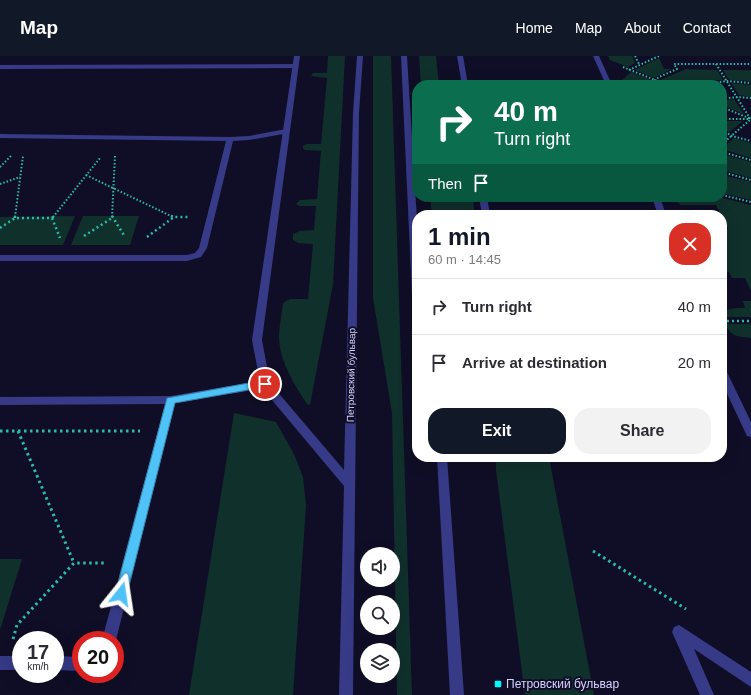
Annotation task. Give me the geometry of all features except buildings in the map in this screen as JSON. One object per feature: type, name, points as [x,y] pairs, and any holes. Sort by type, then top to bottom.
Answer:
[{"type":"street","points":[[297,56],[257,340],[265,384],[349,484]]},
{"type":"street","name":"Петровский бульвар","points":[[346,695],[356,121],[360,56]]},
{"type":"street","points":[[404,56],[412,210]]},
{"type":"street","points":[[460,56],[464,80]]},
{"type":"street","points":[[596,56],[606,80]]},
{"type":"street","points":[[0,67],[296,66]]},
{"type":"street","points":[[0,136],[230,139],[249,138],[286,131]]},
{"type":"street","points":[[0,258],[187,258],[198,255],[203,248],[230,139]]},
{"type":"street","points":[[727,383],[751,433]]},
{"type":"street","points":[[0,401],[171,400],[265,384]]},
{"type":"street","points":[[111,631],[171,400]]},
{"type":"street","points":[[442,462],[457,695]]},
{"type":"street","points":[[707,695],[679,632],[751,680]]},
{"type":"path","points":[[635,56],[639,64]]},
{"type":"path","points":[[625,73],[639,64],[659,56]]},
{"type":"path","points":[[617,65],[655,80],[677,70],[674,64],[751,64]]},
{"type":"path","points":[[716,64],[726,80]]},
{"type":"path","points":[[727,81],[751,83]]},
{"type":"path","points":[[727,81],[751,119]]},
{"type":"path","points":[[727,98],[751,98]]},
{"type":"path","points":[[727,109],[751,119]]},
{"type":"path","points":[[727,119],[751,119]]},
{"type":"path","points":[[727,140],[751,119]]},
{"type":"path","points":[[727,133],[732,136],[751,141]]},
{"type":"path","points":[[727,153],[751,160]]},
{"type":"path","points":[[0,167],[11,156]]},
{"type":"path","points":[[15,218],[23,156]]},
{"type":"path","points":[[0,228],[15,218],[52,218],[102,156]]},
{"type":"path","points":[[112,218],[115,156]]},
{"type":"path","points":[[727,173],[751,180]]},
{"type":"path","points":[[86,175],[174,217],[210,217]]},
{"type":"path","points":[[0,184],[20,177]]},
{"type":"path","points":[[727,197],[751,202]]},
{"type":"path","points":[[136,258],[141,242],[174,217]]},
{"type":"path","points":[[727,321],[751,321]]},
{"type":"path","points":[[0,431],[164,431]]},
{"type":"path","points":[[18,431],[74,563]]},
{"type":"path","points":[[593,551],[692,613]]},
{"type":"path","points":[[3,663],[17,625],[74,563],[129,563]]},
{"type":"green space","points":[[328,56],[345,56],[333,284],[310,405],[307,404],[297,389],[288,372],[282,356],[279,334],[283,303],[290,299],[308,299],[313,244],[298,243],[293,240],[293,234],[300,231],[314,230],[316,206],[299,206],[296,204],[300,200],[317,199],[321,151],[306,150],[303,149],[303,146],[307,144],[321,144],[327,78],[311,76],[313,73],[327,73]]},
{"type":"green space","points":[[373,56],[391,56],[412,695],[397,695],[397,683],[400,683],[400,643],[396,643],[396,635],[400,635],[400,595],[395,595],[395,587],[400,587],[400,547],[394,547],[392,413],[373,298]]},
{"type":"green space","points":[[419,56],[436,56],[438,80],[421,80]]},
{"type":"green space","points":[[608,56],[632,56],[635,63],[628,67],[610,60]]},
{"type":"green space","points":[[659,58],[664,69],[671,69],[654,78],[635,70]]},
{"type":"green space","points":[[686,69],[717,70],[723,80],[714,80],[660,80]]},
{"type":"green space","points":[[723,70],[751,70],[751,81],[729,80]]},
{"type":"green space","points":[[631,72],[651,80],[622,80]]},
{"type":"green space","points":[[731,83],[751,85],[751,97],[739,95]]},
{"type":"green space","points":[[734,99],[744,114],[727,107],[727,100]]},
{"type":"green space","points":[[727,121],[743,121],[730,132],[727,130]]},
{"type":"green space","points":[[734,138],[751,143],[751,158],[727,151],[727,144]]},
{"type":"green space","points":[[727,155],[751,162],[751,178],[727,171]]},
{"type":"green space","points":[[727,176],[751,182],[751,200],[727,194]]},
{"type":"green space","points":[[727,199],[751,205],[751,291],[745,278],[732,278],[729,272],[727,272],[727,210],[718,210],[716,205],[681,205],[677,202],[727,202]]},
{"type":"green space","points":[[431,202],[473,202],[474,210],[431,210]]},
{"type":"green space","points":[[75,216],[63,245],[0,245],[0,217]]},
{"type":"green space","points":[[83,216],[139,216],[130,245],[71,245]]},
{"type":"green space","points":[[743,301],[751,301],[751,317],[727,317],[727,310],[735,308],[745,308]]},
{"type":"green space","points":[[727,324],[751,324],[751,338],[736,336],[728,329]]},
{"type":"green space","points":[[234,413],[276,422],[294,454],[303,477],[306,505],[293,695],[189,695]]},
{"type":"green space","points":[[496,462],[550,462],[594,695],[525,695]]},
{"type":"green space","points":[[0,559],[22,559],[0,630]]},
{"type":"place","name":"Петровский бульвар","points":[[498,684]]},
{"type":"route","points":[[121,594],[171,400],[227,392],[265,384]]}]
